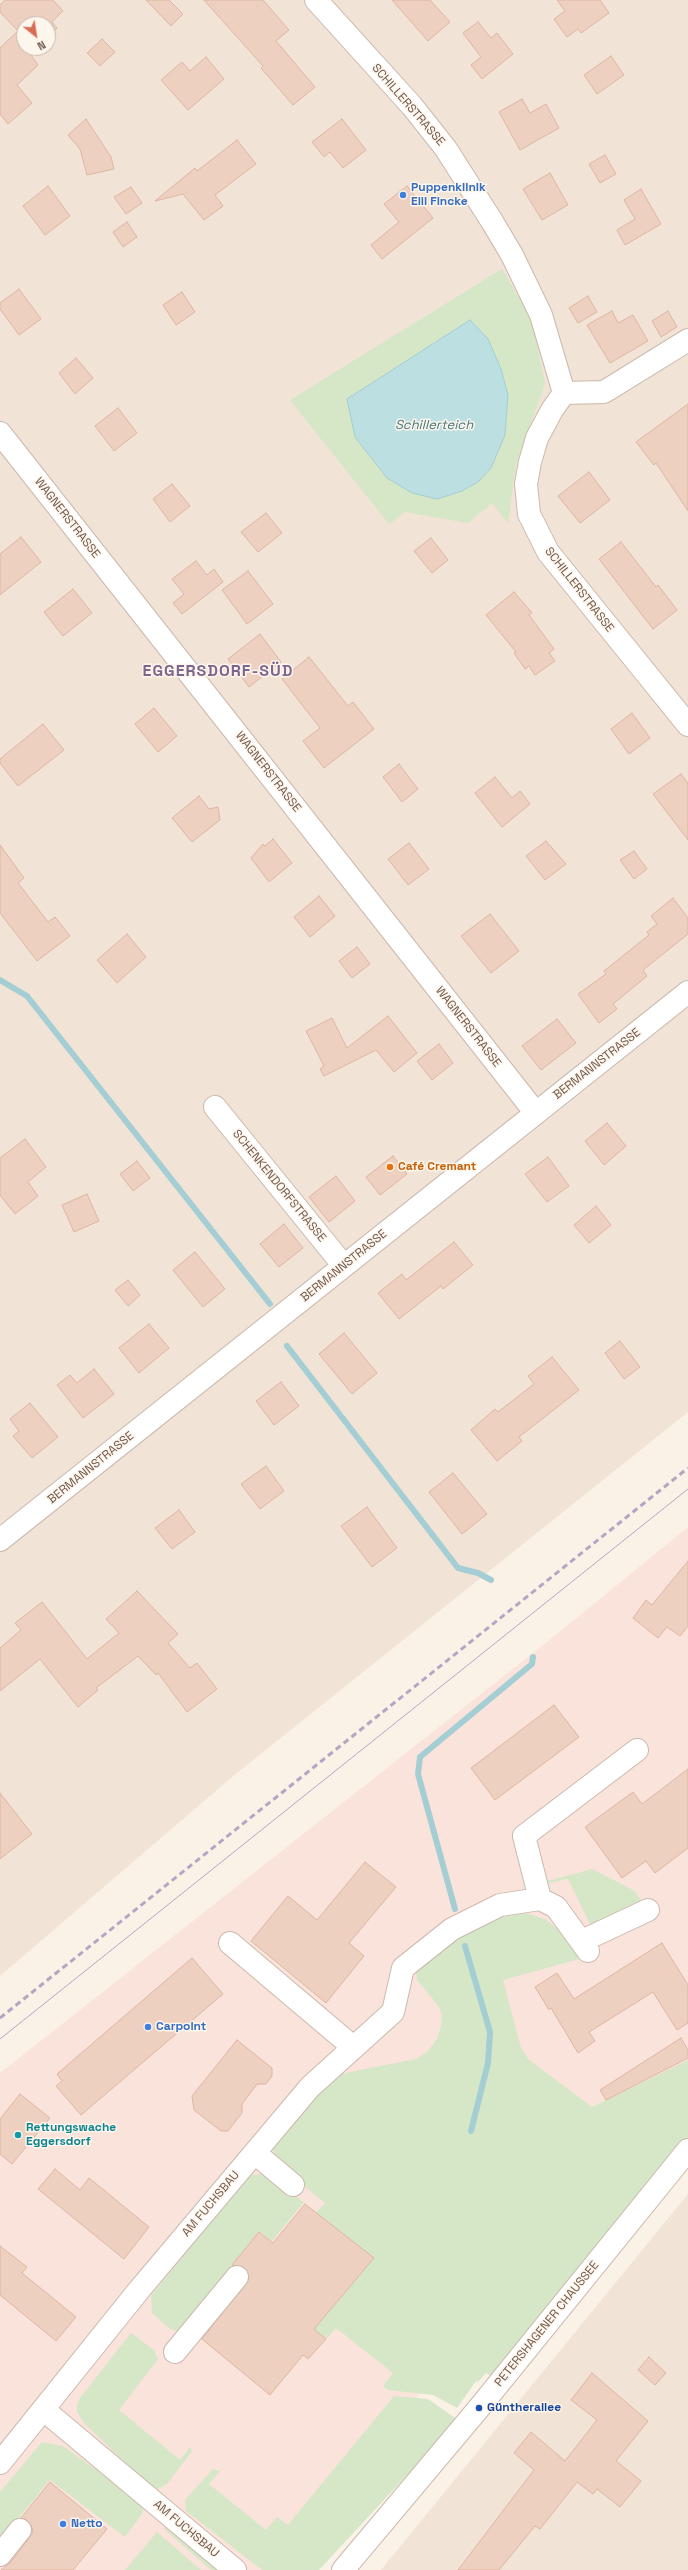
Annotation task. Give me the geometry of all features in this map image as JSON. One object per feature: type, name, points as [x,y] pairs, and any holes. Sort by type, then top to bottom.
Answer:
[{"type":"street","name":"SCHILLERSTRASSE","points":[[316,0],[446,149],[512,255],[541,315],[564,393],[552,410],[537,438],[530,462],[526,484],[529,514],[548,552],[688,725]]},
{"type":"street","points":[[564,393],[604,392],[688,340]]},
{"type":"street","name":"WAGNERSTRASSE","points":[[0,433],[535,1112]]},
{"type":"street","name":"BERMANNSTRASSE","points":[[0,1540],[535,1112],[688,992]]},
{"type":"street","name":"SCHENKENDORFSTRASSE","points":[[216,1107],[344,1266]]},
{"type":"street","points":[[637,1750],[524,1836],[540,1900],[556,1907],[585,1946],[648,1910]]},
{"type":"street","name":"AM FUCHSBAU","points":[[0,2463],[139,2290],[310,2087],[393,2012],[403,1968],[452,1929],[500,1905],[540,1900]]},
{"type":"street","points":[[230,1943],[353,2047]]},
{"type":"street","name":"PETERSHAGENER CHAUSSEE","points":[[343,2570],[475,2413],[688,2150]]},
{"type":"street","points":[[255,2153],[293,2185]]},
{"type":"street","points":[[175,2352],[237,2277]]},
{"type":"street","name":"AM FUCHSBAU","points":[[44,2410],[235,2570]]},
{"type":"street","points":[[0,2554],[20,2530]]},
{"type":"shaded area","points":[[0,0],[688,0],[688,1412],[232,1777],[0,1976]]},
{"type":"shaded area","points":[[688,1527],[688,2113],[507,2287],[289,2552],[280,2570],[0,2570],[0,2073],[557,1634]]},
{"type":"shaded area","points":[[688,2194],[688,2570],[381,2570]]},
{"type":"green space","points":[[502,269],[532,321],[545,384],[516,464],[508,523],[492,503],[468,523],[405,512],[389,524],[290,400]]},
{"type":"green space","points":[[592,1869],[635,1891],[643,1904],[595,1925],[590,1924],[568,1879],[549,1883],[547,1881]]},
{"type":"green space","points":[[526,1913],[545,1919],[560,1931],[583,1958],[503,1980],[521,2048],[529,2060],[592,2107],[688,2060],[688,2137],[497,2371],[491,2376],[486,2373],[478,2382],[476,2381],[457,2408],[433,2395],[388,2390],[383,2386],[393,2373],[336,2328],[326,2339],[314,2329],[316,2213],[325,2203],[279,2166],[273,2150],[275,2141],[335,2075],[416,2059],[427,2052],[437,2039],[441,2026],[442,2014],[437,2004],[417,1980],[416,1971],[442,1947],[494,1918]]},
{"type":"green space","points":[[265,2174],[304,2202],[272,2241],[259,2231],[223,2276],[226,2279],[182,2329],[176,2331],[170,2329],[152,2313],[151,2296],[246,2179],[252,2175]]},
{"type":"green space","points":[[131,2333],[154,2350],[158,2359],[119,2410],[180,2460],[190,2447],[192,2451],[167,2484],[158,2489],[149,2485],[85,2424],[77,2412],[77,2404],[80,2398]]},
{"type":"green space","points":[[394,2396],[428,2399],[458,2420],[319,2570],[262,2570],[186,2511],[185,2500],[213,2469],[220,2471],[209,2484],[266,2530],[277,2517],[288,2525]]},
{"type":"green space","points":[[42,2442],[63,2446],[139,2501],[143,2507],[142,2514],[125,2537],[50,2480],[17,2520],[0,2546],[0,2492]]},
{"type":"green space","points":[[170,2527],[219,2570],[211,2570],[163,2528]]},
{"type":"green space","points":[[157,2532],[201,2570],[125,2570]]},
{"type":"water","name":"Schillerteich","points":[[470,320],[488,339],[501,369],[508,395],[505,435],[491,468],[478,482],[462,491],[437,499],[412,493],[387,478],[355,437],[347,399]]},
{"type":"building","points":[[5,0],[53,0],[63,11],[56,18],[56,16],[16,16],[16,29],[0,12],[0,5]]},
{"type":"building","points":[[146,0],[169,0],[183,14],[171,26]]},
{"type":"building","points":[[204,0],[263,0],[289,30],[276,41],[315,87],[293,105],[261,68],[263,66]]},
{"type":"building","points":[[392,0],[430,0],[450,22],[428,41]]},
{"type":"building","points":[[557,0],[600,0],[609,13],[581,33],[578,29],[567,37],[554,19],[565,11]]},
{"type":"building","points":[[478,22],[491,38],[497,33],[513,54],[482,79],[471,65],[481,57],[463,33]]},
{"type":"building","points":[[16,33],[16,56],[31,56],[38,65],[17,85],[32,103],[8,124],[0,114],[0,48]]},
{"type":"building","points":[[102,39],[115,52],[100,66],[87,53]]},
{"type":"building","points":[[611,56],[624,75],[597,94],[584,75]]},
{"type":"building","points":[[206,57],[224,79],[188,110],[161,80],[182,62],[190,71]]},
{"type":"building","points":[[522,99],[530,113],[546,104],[559,128],[520,150],[499,112]]},
{"type":"building","points":[[86,119],[111,157],[114,169],[87,175],[80,149],[68,135]]},
{"type":"building","points":[[342,119],[366,150],[343,168],[330,152],[324,157],[312,142]]},
{"type":"building","points":[[237,140],[256,164],[215,195],[223,206],[204,220],[183,194],[155,201],[195,168],[197,171]]},
{"type":"building","points":[[605,155],[616,174],[600,183],[589,164]]},
{"type":"building","points":[[550,173],[568,205],[542,220],[523,189]]},
{"type":"building","points":[[48,186],[70,216],[45,235],[23,206]]},
{"type":"building","points":[[407,186],[433,218],[382,259],[371,245],[399,222],[384,204]]},
{"type":"building","points":[[131,187],[142,203],[126,214],[114,197]]},
{"type":"building","points":[[641,189],[661,224],[625,245],[617,230],[635,219],[624,200]]},
{"type":"building","points":[[127,222],[137,237],[123,247],[113,232]]},
{"type":"building","points":[[19,289],[41,319],[19,335],[0,309],[0,303]]},
{"type":"building","points":[[182,292],[195,312],[176,325],[163,305]]},
{"type":"building","points":[[588,296],[597,312],[578,323],[569,308]]},
{"type":"building","points":[[612,311],[618,323],[633,315],[648,341],[610,363],[587,325]]},
{"type":"building","points":[[668,311],[677,327],[661,337],[652,321]]},
{"type":"building","points":[[76,358],[93,378],[75,394],[59,373]]},
{"type":"building","points":[[688,404],[688,511],[656,463],[654,465],[636,442]]},
{"type":"building","points":[[118,408],[137,433],[114,451],[95,426]]},
{"type":"building","points":[[589,472],[610,500],[580,523],[558,496]]},
{"type":"building","points":[[172,484],[190,506],[170,522],[153,499]]},
{"type":"building","points":[[266,513],[282,533],[258,552],[241,532]]},
{"type":"building","points":[[21,537],[41,562],[0,595],[0,554]]},
{"type":"building","points":[[431,538],[448,560],[432,573],[414,551]]},
{"type":"building","points":[[621,542],[656,587],[658,585],[677,610],[653,629],[599,559]]},
{"type":"building","points":[[196,561],[207,575],[214,569],[223,582],[182,614],[173,603],[184,594],[172,579]]},
{"type":"building","points":[[248,571],[273,604],[247,624],[222,590]]},
{"type":"building","points":[[73,589],[92,613],[63,636],[44,612]]},
{"type":"building","points":[[514,592],[532,613],[529,615],[554,649],[549,653],[555,661],[535,675],[529,666],[525,669],[514,653],[516,652],[486,615]]},
{"type":"building","points":[[260,634],[281,662],[249,687],[228,659]]},
{"type":"building","points":[[309,657],[348,706],[353,702],[374,729],[324,768],[303,741],[320,728],[282,679]]},
{"type":"building","points":[[154,708],[177,736],[158,752],[135,724]]},
{"type":"building","points":[[632,713],[650,738],[629,754],[611,729]]},
{"type":"building","points":[[43,724],[64,750],[18,786],[0,763],[0,759]]},
{"type":"building","points":[[399,764],[418,789],[402,802],[383,777]]},
{"type":"building","points":[[681,774],[688,783],[688,840],[653,794]]},
{"type":"building","points":[[495,777],[512,798],[520,791],[530,804],[502,827],[475,793]]},
{"type":"building","points":[[199,796],[209,809],[218,807],[220,820],[192,842],[172,818]]},
{"type":"building","points":[[273,839],[292,863],[269,882],[251,858],[263,844],[265,846]]},
{"type":"building","points":[[546,841],[566,864],[545,880],[526,856]]},
{"type":"building","points":[[409,843],[429,869],[408,885],[388,859]]},
{"type":"building","points":[[0,845],[24,878],[18,883],[48,922],[55,917],[70,936],[37,961],[0,913]]},
{"type":"building","points":[[634,851],[647,869],[634,879],[620,860]]},
{"type":"building","points":[[319,896],[335,916],[310,937],[294,917]]},
{"type":"building","points":[[673,898],[688,918],[688,934],[643,970],[647,976],[613,1004],[617,1009],[599,1023],[578,994],[606,974],[604,971],[649,935],[647,932],[657,924],[651,916]]},
{"type":"building","points":[[490,914],[519,951],[491,973],[461,936]]},
{"type":"building","points":[[127,934],[146,957],[117,983],[97,960]]},
{"type":"building","points":[[357,947],[370,964],[352,978],[339,961]]},
{"type":"building","points":[[388,1016],[417,1053],[394,1072],[376,1050],[324,1076],[320,1069],[324,1066],[306,1031],[332,1018],[347,1048]]},
{"type":"building","points":[[557,1019],[576,1043],[541,1070],[522,1046]]},
{"type":"building","points":[[439,1044],[453,1063],[432,1080],[417,1061]]},
{"type":"building","points":[[607,1123],[626,1146],[604,1165],[585,1141]]},
{"type":"building","points":[[25,1139],[46,1167],[28,1182],[38,1196],[15,1214],[0,1195],[0,1158]]},
{"type":"building","points":[[393,1156],[407,1174],[380,1195],[366,1177]]},
{"type":"building","points":[[548,1157],[569,1186],[547,1202],[525,1174]]},
{"type":"building","points":[[137,1161],[150,1178],[133,1191],[120,1174]]},
{"type":"building","points":[[336,1176],[355,1201],[329,1222],[309,1197]]},
{"type":"building","points":[[87,1194],[99,1221],[74,1232],[62,1205]]},
{"type":"building","points":[[596,1206],[611,1225],[589,1243],[574,1225]]},
{"type":"building","points":[[284,1224],[303,1248],[279,1267],[260,1244]]},
{"type":"building","points":[[454,1242],[473,1265],[443,1289],[441,1286],[399,1319],[378,1293],[402,1274],[406,1280]]},
{"type":"building","points":[[195,1252],[225,1289],[203,1307],[173,1270]]},
{"type":"building","points":[[128,1280],[140,1295],[128,1306],[115,1290]]},
{"type":"building","points":[[149,1324],[169,1348],[139,1373],[119,1348]]},
{"type":"building","points":[[344,1333],[377,1373],[352,1394],[319,1354]]},
{"type":"building","points":[[620,1341],[640,1367],[624,1379],[605,1353]]},
{"type":"building","points":[[552,1357],[579,1390],[519,1437],[522,1441],[497,1461],[471,1430],[495,1409],[498,1412],[534,1384],[528,1376]]},
{"type":"building","points":[[94,1369],[114,1394],[83,1418],[57,1385],[70,1375],[77,1383]]},
{"type":"building","points":[[281,1382],[299,1406],[274,1425],[256,1401]]},
{"type":"building","points":[[30,1403],[58,1437],[32,1458],[13,1436],[19,1431],[10,1419]]},
{"type":"building","points":[[266,1466],[284,1491],[260,1509],[241,1484]]},
{"type":"building","points":[[453,1473],[487,1514],[462,1534],[429,1492]]},
{"type":"building","points":[[367,1507],[397,1548],[372,1567],[341,1526]]},
{"type":"building","points":[[179,1510],[195,1532],[172,1549],[155,1528]]},
{"type":"building","points":[[688,1561],[688,1626],[680,1636],[667,1627],[658,1638],[633,1618],[646,1600],[652,1605]]},
{"type":"building","points":[[137,1591],[178,1634],[168,1643],[190,1668],[197,1663],[217,1689],[187,1712],[158,1673],[156,1675],[138,1656],[96,1688],[98,1690],[78,1707],[40,1659],[0,1691],[0,1648],[21,1630],[15,1623],[42,1602],[87,1659],[119,1633],[106,1619]]},
{"type":"building","points":[[554,1705],[579,1737],[495,1800],[471,1768]]},
{"type":"building","points":[[688,1769],[688,1848],[655,1873],[646,1861],[622,1878],[585,1827],[633,1792],[642,1804]]},
{"type":"building","points":[[0,1793],[32,1834],[0,1859]]},
{"type":"building","points":[[365,1862],[396,1887],[349,1943],[364,1956],[326,2003],[251,1941],[288,1896],[317,1920]]},
{"type":"building","points":[[662,1943],[688,1985],[688,2023],[677,2030],[653,1992],[589,2032],[595,2041],[578,2053],[551,2008],[549,2010],[535,1987],[557,1973],[574,1999]]},
{"type":"building","name":"Carpoint","points":[[192,1958],[223,1994],[81,2115],[56,2086],[62,2081],[57,2074]]},
{"type":"building","points":[[681,2038],[688,2050],[688,2058],[606,2100],[600,2090]]},
{"type":"building","points":[[237,2040],[272,2068],[272,2076],[266,2084],[257,2084],[242,2104],[242,2113],[228,2131],[221,2131],[194,2110],[192,2096]]},
{"type":"building","name":"Rettungswache Eggersdorf","points":[[20,2094],[50,2118],[12,2164],[0,2154],[0,2119]]},
{"type":"building","points":[[55,2169],[80,2190],[89,2178],[149,2227],[124,2259],[38,2189]]},
{"type":"building","points":[[305,2204],[374,2258],[314,2329],[326,2339],[308,2359],[303,2355],[270,2395],[202,2339],[249,2279],[245,2268],[232,2265],[259,2232],[273,2243]]},
{"type":"building","points":[[0,2246],[27,2267],[22,2273],[76,2317],[56,2341],[0,2295]]},
{"type":"building","points":[[649,2357],[666,2373],[655,2385],[638,2370]]},
{"type":"building","points":[[592,2373],[648,2421],[616,2461],[641,2481],[620,2507],[597,2489],[593,2494],[577,2482],[540,2529],[535,2526],[499,2570],[458,2570],[534,2470],[514,2453],[531,2432],[565,2461],[597,2420],[571,2400]]},
{"type":"building","name":"Netto","points":[[50,2482],[107,2529],[73,2570],[1,2570],[10,2563],[30,2537],[33,2531],[31,2525],[27,2520],[21,2518]]},
{"type":"waterway","points":[[0,980],[27,996],[270,1304]]},
{"type":"waterway","points":[[287,1346],[458,1568],[478,1573],[491,1580]]},
{"type":"waterway","points":[[455,1909],[418,1774],[420,1757],[532,1664],[533,1657]]},
{"type":"waterway","points":[[465,1946],[490,2032],[488,2063],[471,2131]]},
{"type":"tram line","points":[[0,2039],[688,1489]]},
{"type":"railway","points":[[0,2018],[688,1468]]},
{"type":"place","name":"Puppenklinik Elli Fincke","points":[[403,195]]},
{"type":"place","name":"Café Cremant","points":[[390,1167]]},
{"type":"place","name":"Carpoint","points":[[148,2027]]},
{"type":"place","name":"Rettungswache Eggersdorf","points":[[18,2135]]},
{"type":"place","name":"Güntherallee","points":[[479,2408]]},
{"type":"place","name":"Netto","points":[[63,2524]]},
{"type":"district","name":"EGGERSDORF-SÜD","points":[[218,672]]}]
